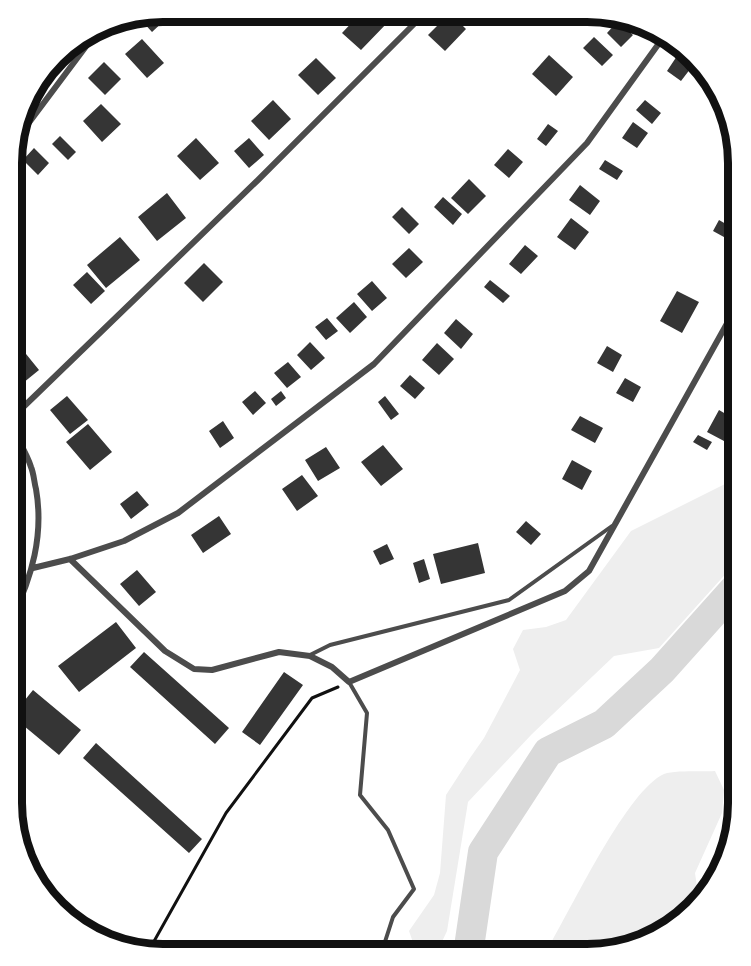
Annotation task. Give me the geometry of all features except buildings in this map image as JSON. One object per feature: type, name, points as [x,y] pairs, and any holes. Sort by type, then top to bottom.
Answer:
[{"type":"street","points":[[22,408],[416,22]]},
{"type":"street","points":[[33,568],[70,559],[124,541],[178,513],[374,364],[587,143],[660,42]]},
{"type":"street","points":[[28,124],[87,44]]},
{"type":"street","points":[[70,559],[165,651],[194,669],[212,670],[279,652],[310,656],[332,667],[349,682],[565,591],[589,571],[728,322]]},
{"type":"street","points":[[22,448],[32,468],[38,504],[38,536],[33,568],[22,598]]},
{"type":"lane","points":[[310,656],[330,645],[509,600],[615,524]]},
{"type":"lane","points":[[349,682],[366,713],[360,795],[388,830],[414,889],[393,917],[385,943]]},
{"type":"path","points":[[153,943],[226,813],[312,698],[349,682]]},
{"type":"shaded area","points":[[728,482],[728,571],[659,648],[614,656],[532,734],[468,802],[447,931],[441,943],[413,943],[409,931],[434,895],[440,873],[446,795],[484,738],[520,670],[513,649],[523,630],[546,627],[566,620],[631,531]]},
{"type":"shaded area","points":[[715,771],[724,790],[722,813],[695,873],[697,890],[687,902],[658,925],[633,936],[597,943],[552,943],[603,849],[634,801],[650,784],[664,774]]},
{"type":"waterway","points":[[470,943],[483,852],[548,752],[604,724],[662,670],[728,596]]}]
